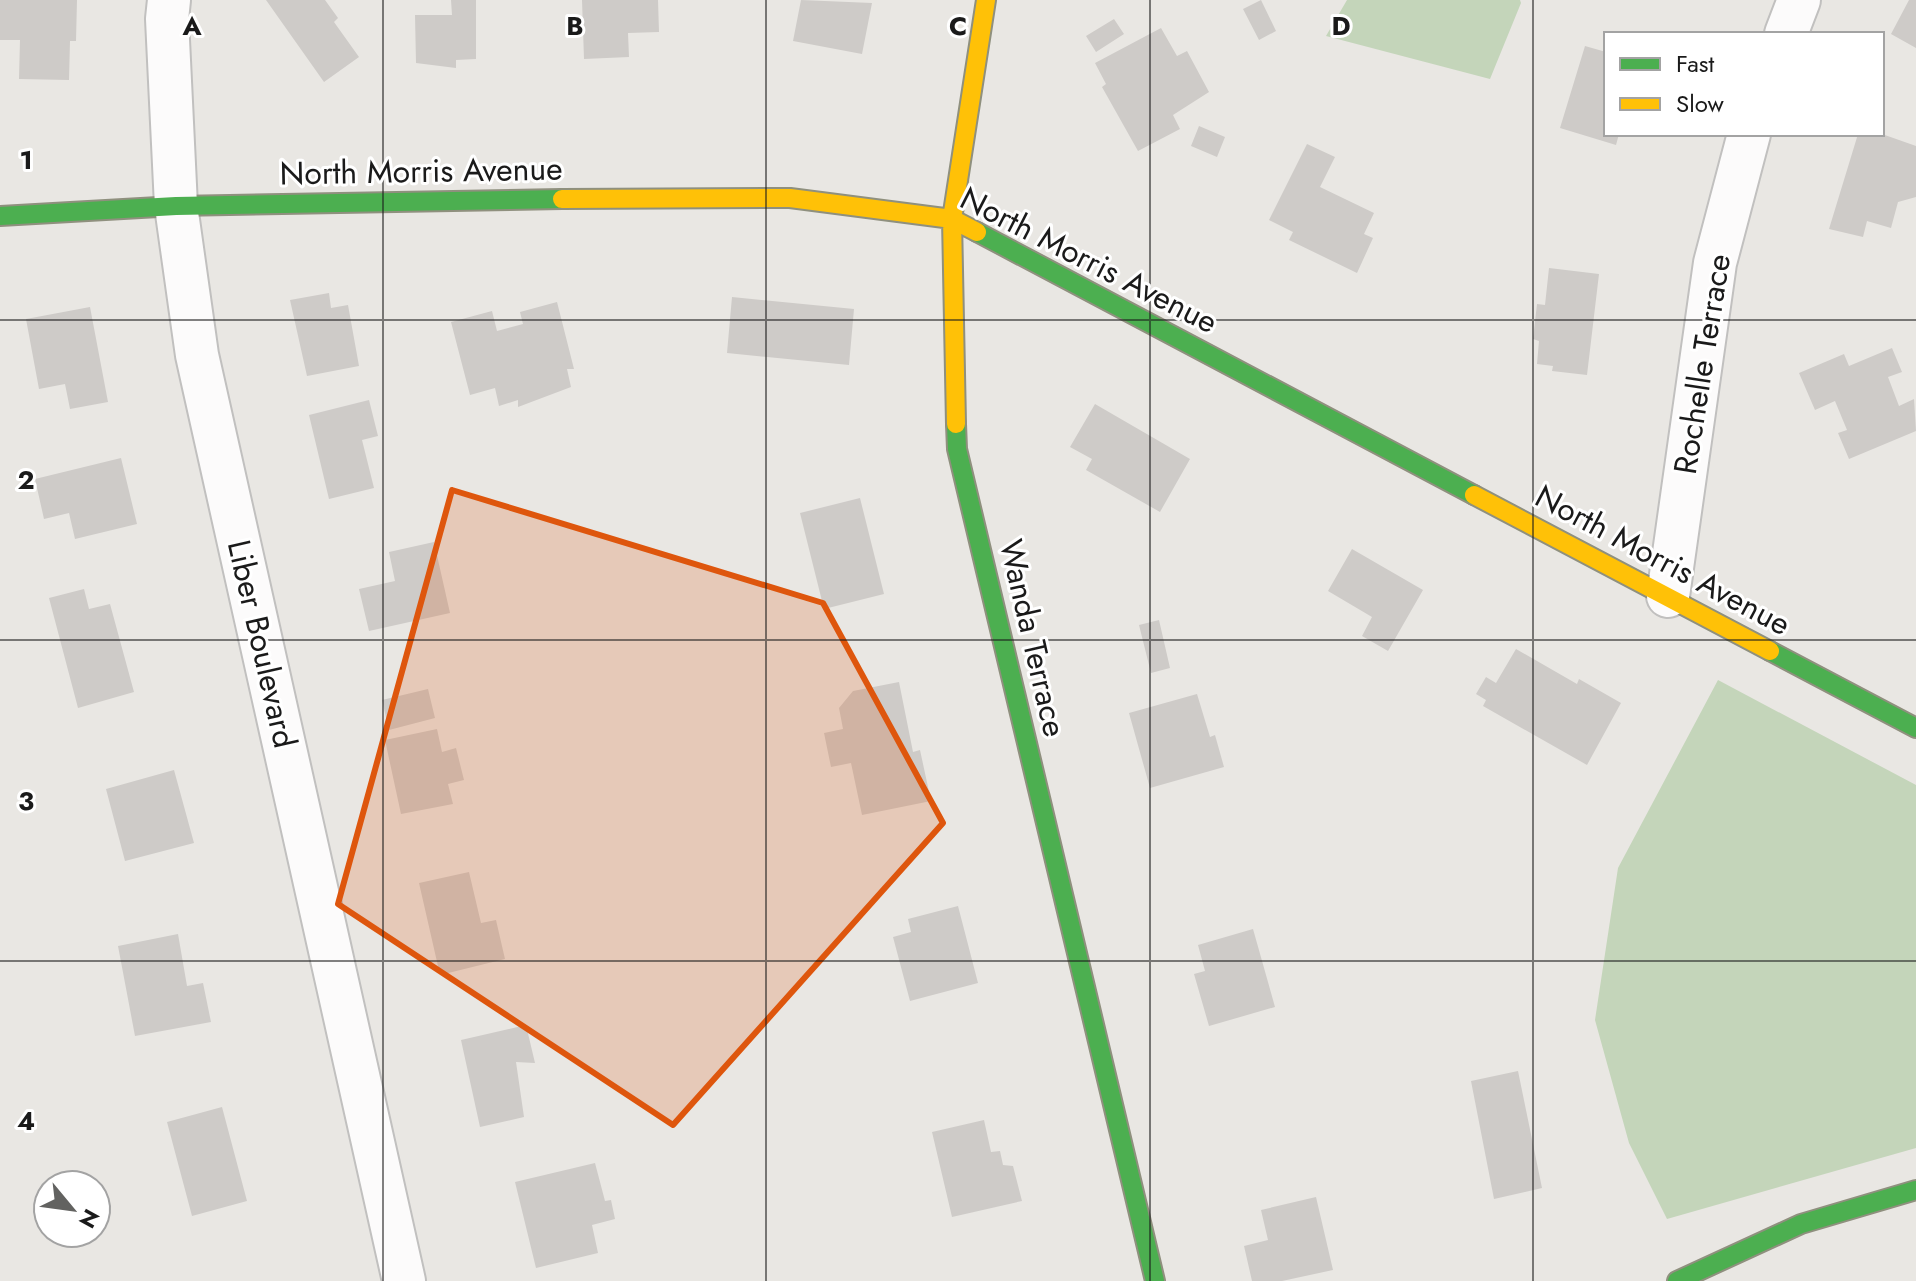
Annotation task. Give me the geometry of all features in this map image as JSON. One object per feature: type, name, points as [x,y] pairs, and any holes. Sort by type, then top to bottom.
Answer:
[{"type":"street","name":"Liber Boulevard","points":[[169,0],[167,19],[176,206],[197,355],[404,1281]]},
{"type":"street","name":"Wanda Terrace","points":[[986,0],[952,219],[957,449],[1155,1281]]},
{"type":"street","points":[[1787,32],[1799,0]]},
{"type":"street","name":"Rochelle Terrace","points":[[1668,596],[1715,263],[1748,136]]},
{"type":"street","name":"North Morris Avenue","points":[[0,216],[176,206],[790,198],[952,219],[1916,728]]},
{"type":"street","points":[[1677,1281],[1801,1224],[1916,1190]]},
{"type":"highlighted area","points":[[452,490],[823,603],[943,823],[673,1125],[338,904]]},
{"type":"green space","points":[[1347,0],[1520,0],[1521,3],[1490,79],[1326,36]]},
{"type":"green space","points":[[1718,680],[1916,785],[1916,1148],[1667,1219],[1629,1143],[1595,1020],[1618,868]]},
{"type":"building","points":[[0,0],[77,0],[76,41],[70,41],[69,80],[19,79],[20,40],[0,40]]},
{"type":"building","points":[[266,0],[325,0],[338,18],[334,22],[359,57],[324,82]]},
{"type":"building","points":[[451,0],[476,0],[476,59],[456,60],[456,68],[416,63],[415,15],[452,15]]},
{"type":"building","points":[[582,0],[658,0],[659,32],[628,33],[629,57],[584,59]]},
{"type":"building","points":[[801,0],[872,3],[862,54],[793,41]]},
{"type":"building","points":[[1261,0],[1276,31],[1259,40],[1243,9]]},
{"type":"building","points":[[1909,0],[1916,0],[1916,48],[1891,34]]},
{"type":"building","points":[[1114,19],[1124,34],[1096,52],[1086,36]]},
{"type":"building","points":[[1161,28],[1177,56],[1187,51],[1209,92],[1173,115],[1180,129],[1138,151],[1102,87],[1106,84],[1095,63]]},
{"type":"building","points":[[1585,46],[1604,51],[1604,136],[1618,136],[1616,145],[1560,128]]},
{"type":"building","points":[[1199,126],[1225,137],[1217,157],[1191,146]]},
{"type":"building","points":[[1884,135],[1916,146],[1916,197],[1898,202],[1891,228],[1867,221],[1863,237],[1829,229],[1857,136]]},
{"type":"building","points":[[1307,144],[1335,157],[1320,187],[1374,213],[1364,234],[1373,238],[1357,273],[1289,240],[1293,232],[1269,220]]},
{"type":"building","points":[[1549,268],[1599,274],[1587,375],[1552,371],[1553,366],[1537,364],[1539,341],[1533,339],[1537,304],[1545,305]]},
{"type":"building","points":[[329,293],[331,308],[348,305],[359,366],[307,376],[290,300]]},
{"type":"building","points":[[732,297],[854,309],[849,365],[727,353]]},
{"type":"building","points":[[557,302],[574,369],[567,369],[571,387],[518,407],[518,400],[499,406],[495,388],[470,395],[451,322],[492,311],[497,331],[523,324],[520,312]]},
{"type":"building","points":[[90,307],[108,402],[70,409],[65,384],[39,389],[26,319]]},
{"type":"building","points":[[1892,348],[1902,372],[1888,377],[1899,406],[1914,399],[1916,431],[1849,459],[1838,433],[1847,430],[1835,401],[1815,410],[1799,373],[1844,354],[1849,366]]},
{"type":"building","points":[[369,400],[378,436],[362,440],[374,488],[329,499],[309,415]]},
{"type":"building","points":[[1095,404],[1190,459],[1160,512],[1086,470],[1092,459],[1070,447]]},
{"type":"building","points":[[121,458],[137,524],[75,539],[69,513],[44,519],[35,479]]},
{"type":"building","points":[[860,498],[884,594],[824,609],[800,513]]},
{"type":"building","points":[[434,542],[450,613],[369,631],[359,589],[395,581],[389,552]]},
{"type":"building","points":[[1352,549],[1423,590],[1388,651],[1362,636],[1372,617],[1328,591]]},
{"type":"building","points":[[84,589],[89,609],[110,604],[134,692],[78,708],[49,598]]},
{"type":"building","points":[[1159,620],[1170,668],[1151,673],[1139,625]]},
{"type":"building","points":[[1516,649],[1577,684],[1579,679],[1621,703],[1587,765],[1483,706],[1486,700],[1476,694],[1486,677],[1496,683]]},
{"type":"building","points":[[899,682],[913,752],[920,750],[931,801],[862,815],[851,763],[831,767],[824,733],[843,729],[839,708],[853,691]]},
{"type":"building","points":[[428,689],[435,718],[389,730],[382,700]]},
{"type":"building","points":[[1197,694],[1210,737],[1215,735],[1224,767],[1150,788],[1129,713]]},
{"type":"building","points":[[437,729],[442,752],[456,748],[464,780],[448,784],[453,804],[401,814],[385,740]]},
{"type":"building","points":[[174,770],[194,843],[125,861],[106,789]]},
{"type":"building","points":[[469,872],[481,923],[496,920],[505,959],[440,975],[419,883]]},
{"type":"building","points":[[958,906],[978,983],[910,1001],[893,937],[911,932],[908,919]]},
{"type":"building","points":[[1253,929],[1275,1007],[1209,1026],[1194,974],[1205,971],[1198,945]]},
{"type":"building","points":[[178,934],[187,986],[203,983],[211,1022],[135,1036],[118,946]]},
{"type":"building","points":[[526,1025],[535,1063],[516,1062],[524,1117],[480,1127],[461,1040]]},
{"type":"building","points":[[1518,1071],[1542,1188],[1494,1199],[1471,1081]]},
{"type":"building","points":[[222,1107],[247,1201],[192,1216],[167,1122]]},
{"type":"building","points":[[984,1120],[991,1152],[1000,1151],[1003,1165],[1013,1166],[1022,1201],[952,1217],[932,1132]]},
{"type":"building","points":[[595,1163],[605,1201],[611,1200],[615,1219],[592,1225],[598,1253],[536,1268],[515,1182]]},
{"type":"building","points":[[1316,1197],[1333,1270],[1282,1281],[1252,1281],[1244,1246],[1268,1240],[1261,1210]]},
{"type":"traffic: fast","points":[[0,216],[176,206],[562,199]]},
{"type":"traffic: fast","points":[[977,232],[1474,495]]},
{"type":"traffic: fast","points":[[956,424],[957,449],[1155,1281]]},
{"type":"traffic: fast","points":[[1770,651],[1916,728]]},
{"type":"traffic: fast","points":[[1677,1281],[1801,1224],[1916,1190]]},
{"type":"traffic: slow","points":[[956,424],[952,219],[986,0]]},
{"type":"traffic: slow","points":[[562,199],[790,198],[952,219],[977,232]]},
{"type":"traffic: slow","points":[[1474,495],[1770,651]]}]
